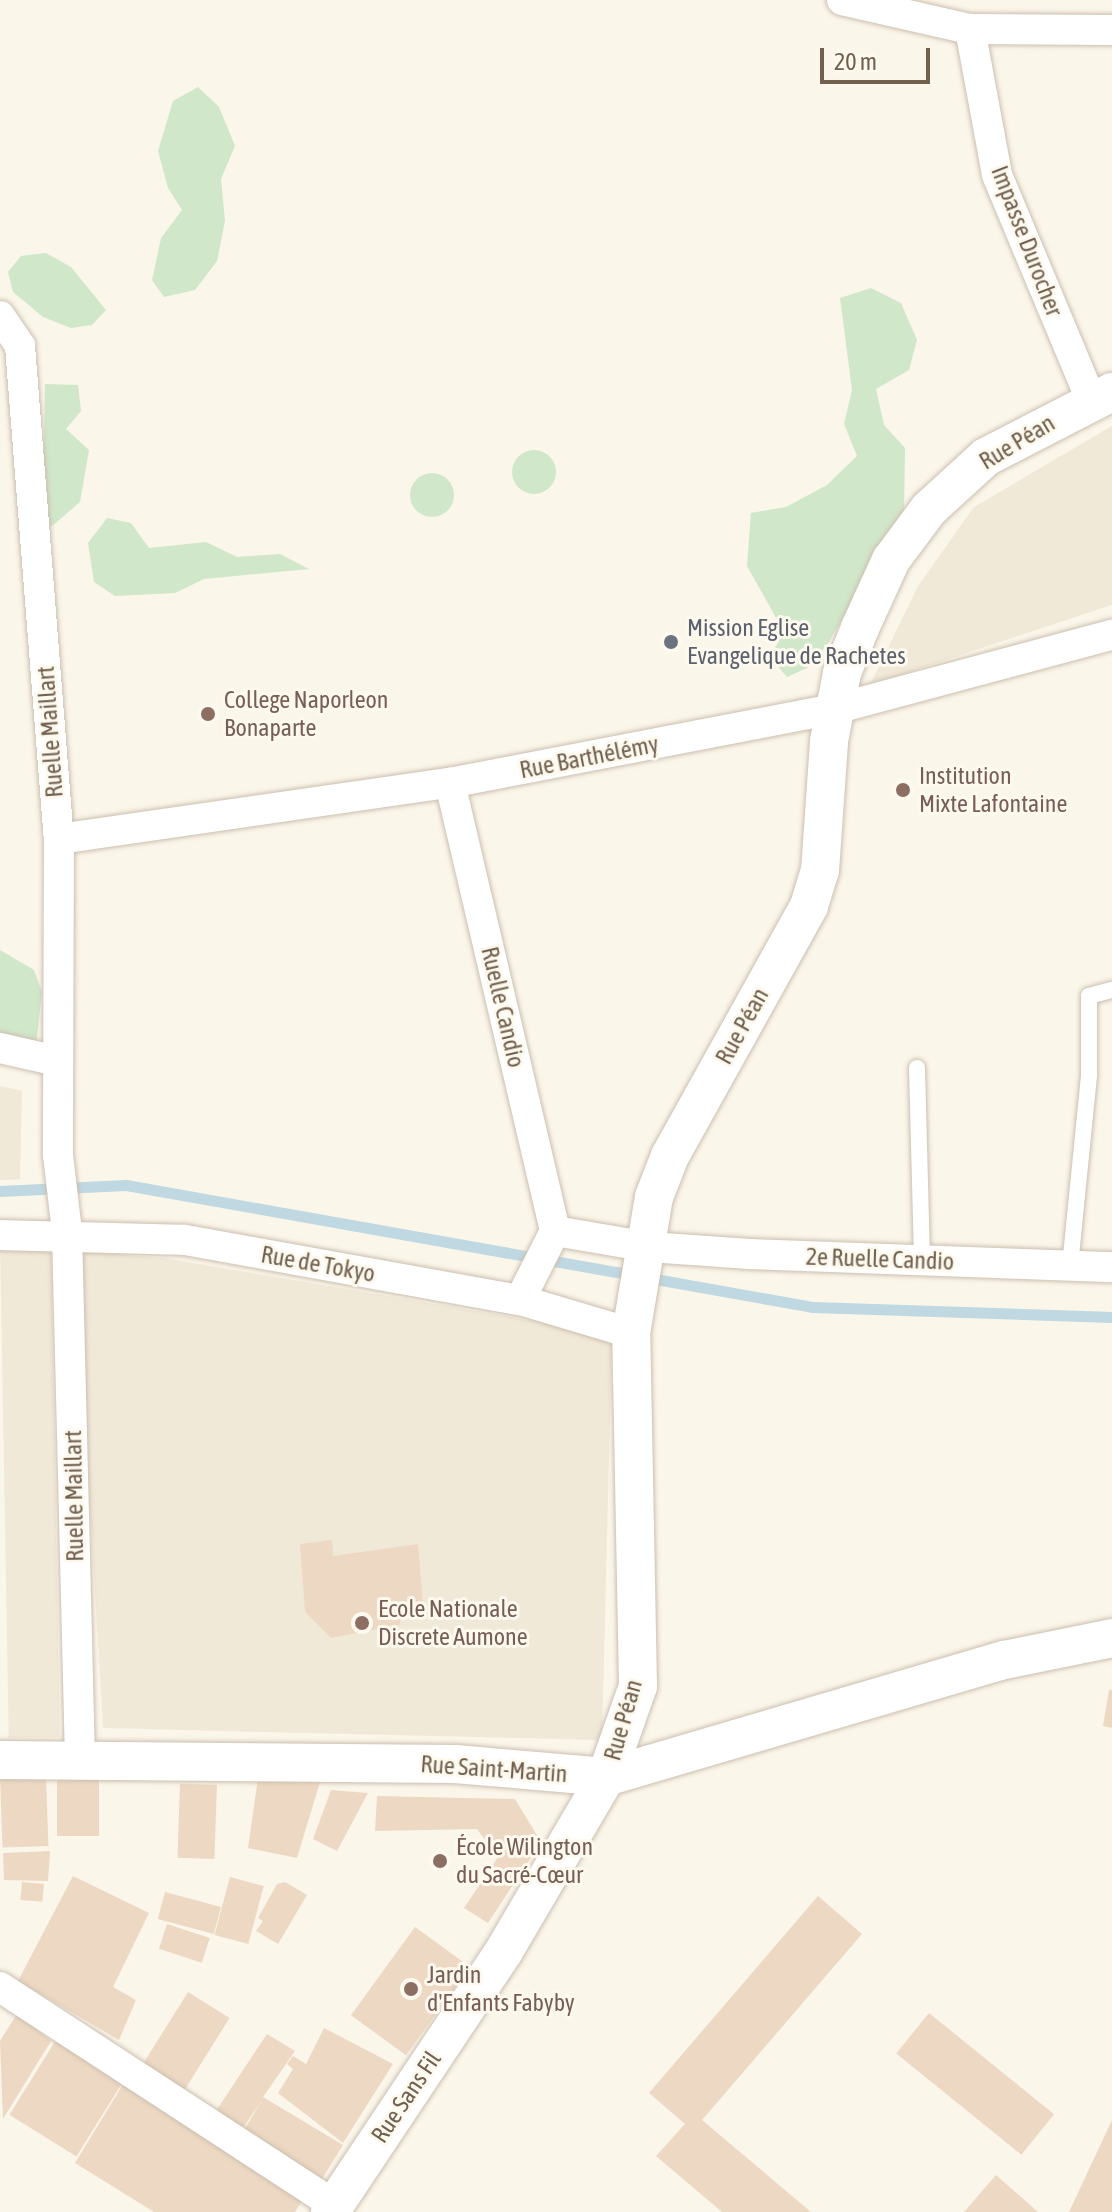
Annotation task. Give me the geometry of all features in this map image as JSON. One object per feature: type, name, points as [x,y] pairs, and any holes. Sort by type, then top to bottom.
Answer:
[{"type":"street","points":[[842,0],[970,29],[1112,30]]},
{"type":"street","name":"Impasse Durocher","points":[[970,29],[997,175],[1102,397]]},
{"type":"street","name":"Ruelle Maillart","points":[[0,316],[20,346],[59,839],[58,1155],[67,1232],[80,1759]]},
{"type":"street","name":"Rue Péan","points":[[606,1777],[638,1686],[631,1333],[649,1247],[654,1197],[670,1156],[809,906],[820,871],[835,709],[842,673],[891,560],[929,509],[986,457],[1102,397]]},
{"type":"street","name":"Rue Barthélémy","points":[[59,839],[450,783],[835,709],[1112,635]]},
{"type":"street","name":"Ruelle Candio","points":[[450,783],[555,1231]]},
{"type":"street","points":[[0,1048],[57,1061]]},
{"type":"street","points":[[520,1300],[555,1231]]},
{"type":"street","name":"2e Ruelle Candio","points":[[555,1231],[649,1247],[1112,1267]]},
{"type":"street","name":"Rue de Tokyo","points":[[0,1235],[67,1232],[185,1240],[520,1300],[631,1333]]},
{"type":"street","name":"Rue Saint-Martin","points":[[0,1760],[455,1764],[606,1777],[1004,1660],[1112,1638]]},
{"type":"street","name":"Rue Sans Fil","points":[[332,2208],[504,1951],[606,1777]]},
{"type":"street","points":[[0,1987],[332,2208]]},
{"type":"lane","points":[[1070,1266],[1089,1076],[1089,996],[1112,990]]},
{"type":"lane","points":[[917,1068],[922,1260]]},
{"type":"shaded area","points":[[1112,426],[1112,605],[870,685],[918,586],[974,507]]},
{"type":"shaded area","points":[[0,1086],[22,1091],[20,1179],[0,1180]]},
{"type":"shaded area","points":[[51,1238],[60,1737],[9,1738],[0,1239]]},
{"type":"shaded area","points":[[75,1251],[163,1258],[612,1334],[602,1740],[103,1728]]},
{"type":"green space","points":[[198,87],[219,107],[235,146],[221,179],[225,221],[217,261],[195,290],[164,297],[152,280],[161,238],[182,210],[168,188],[158,151],[173,101]]},
{"type":"green space","points":[[46,253],[71,267],[106,310],[92,325],[71,328],[43,317],[13,292],[8,272],[21,256]]},
{"type":"green space","points":[[871,288],[901,303],[917,340],[909,370],[876,389],[884,425],[905,448],[904,515],[827,645],[807,668],[787,677],[770,657],[784,632],[747,566],[751,513],[786,507],[827,485],[857,456],[844,424],[852,390],[840,298]]},
{"type":"green space","points":[[45,384],[78,385],[81,411],[66,429],[89,450],[80,502],[51,527],[43,512]]},
{"type":"green space","points":[[534,450],[549,457],[556,472],[549,487],[534,494],[519,487],[512,472],[519,457]]},
{"type":"green space","points":[[432,473],[447,480],[454,495],[447,510],[432,517],[417,510],[410,495],[417,480]]},
{"type":"green space","points":[[107,518],[131,523],[149,548],[206,542],[237,557],[280,554],[309,569],[204,579],[175,593],[115,596],[94,582],[88,543]]},
{"type":"green space","points":[[0,950],[34,970],[42,992],[36,1046],[0,1043]]},
{"type":"building","points":[[332,1540],[333,1556],[418,1544],[423,1603],[401,1608],[400,1625],[331,1638],[305,1612],[300,1544]]},
{"type":"building","points":[[1109,1690],[1112,1690],[1112,1728],[1103,1726]]},
{"type":"building","points":[[57,1774],[99,1774],[99,1836],[57,1836]]},
{"type":"building","points":[[46,1776],[48,1846],[2,1848],[0,1778]]},
{"type":"building","points":[[258,1778],[320,1782],[297,1858],[248,1848]]},
{"type":"building","points":[[180,1784],[217,1785],[214,1859],[177,1858]]},
{"type":"building","points":[[331,1790],[368,1793],[337,1851],[313,1839]]},
{"type":"building","points":[[377,1796],[515,1799],[541,1842],[488,1923],[464,1908],[498,1857],[477,1829],[375,1831]]},
{"type":"building","points":[[50,1851],[48,1881],[4,1880],[3,1853]]},
{"type":"building","points":[[73,1876],[149,1913],[113,1987],[136,2000],[119,2040],[18,1981]]},
{"type":"building","points":[[230,1877],[264,1886],[248,1944],[214,1935]]},
{"type":"building","points":[[22,1882],[44,1884],[42,1902],[20,1900]]},
{"type":"building","points":[[285,1882],[307,1895],[278,1944],[256,1931],[263,1921],[258,1918],[277,1884]]},
{"type":"building","points":[[165,1892],[221,1907],[214,1934],[158,1919]]},
{"type":"building","points":[[818,1896],[862,1934],[702,2120],[811,2212],[722,2212],[656,2156],[685,2124],[649,2093]]},
{"type":"building","points":[[167,1924],[210,1938],[202,1963],[159,1949]]},
{"type":"building","points":[[415,1927],[470,1967],[406,2055],[351,2015]]},
{"type":"building","points":[[188,1992],[230,2018],[183,2092],[142,2066]]},
{"type":"building","points":[[929,2013],[1054,2114],[1021,2155],[896,2053]]},
{"type":"building","points":[[17,2014],[51,2041],[3,2119],[0,2041]]},
{"type":"building","points":[[324,2028],[393,2064],[343,2143],[278,2093],[293,2069],[287,2064],[293,2056],[306,2064]]},
{"type":"building","points":[[267,2034],[295,2051],[263,2097],[343,2145],[320,2182],[241,2135],[262,2100],[239,2134],[212,2117]]},
{"type":"building","points":[[56,2040],[123,2082],[76,2156],[9,2115]]},
{"type":"building","points":[[125,2081],[307,2193],[295,2212],[154,2212],[75,2163]]},
{"type":"building","points":[[1112,2120],[1112,2212],[1069,2212]]},
{"type":"building","points":[[996,2175],[1038,2212],[964,2212]]},
{"type":"waterway","points":[[0,1191],[126,1185],[813,1307],[1112,1317]]},
{"type":"place","name":"Mission Eglise Evangelique de Rachetes","points":[[671,642]]},
{"type":"place","name":"College Naporleon Bonaparte","points":[[208,714]]},
{"type":"place","name":"Institution Mixte Lafontaine","points":[[903,790]]},
{"type":"place","name":"Ecole Nationale Discrete Aumone","points":[[362,1623]]},
{"type":"place","name":"École Wilington du Sacré-Cœur","points":[[440,1861]]},
{"type":"place","name":"Jardin d'Enfants Fabyby","points":[[411,1989]]}]
